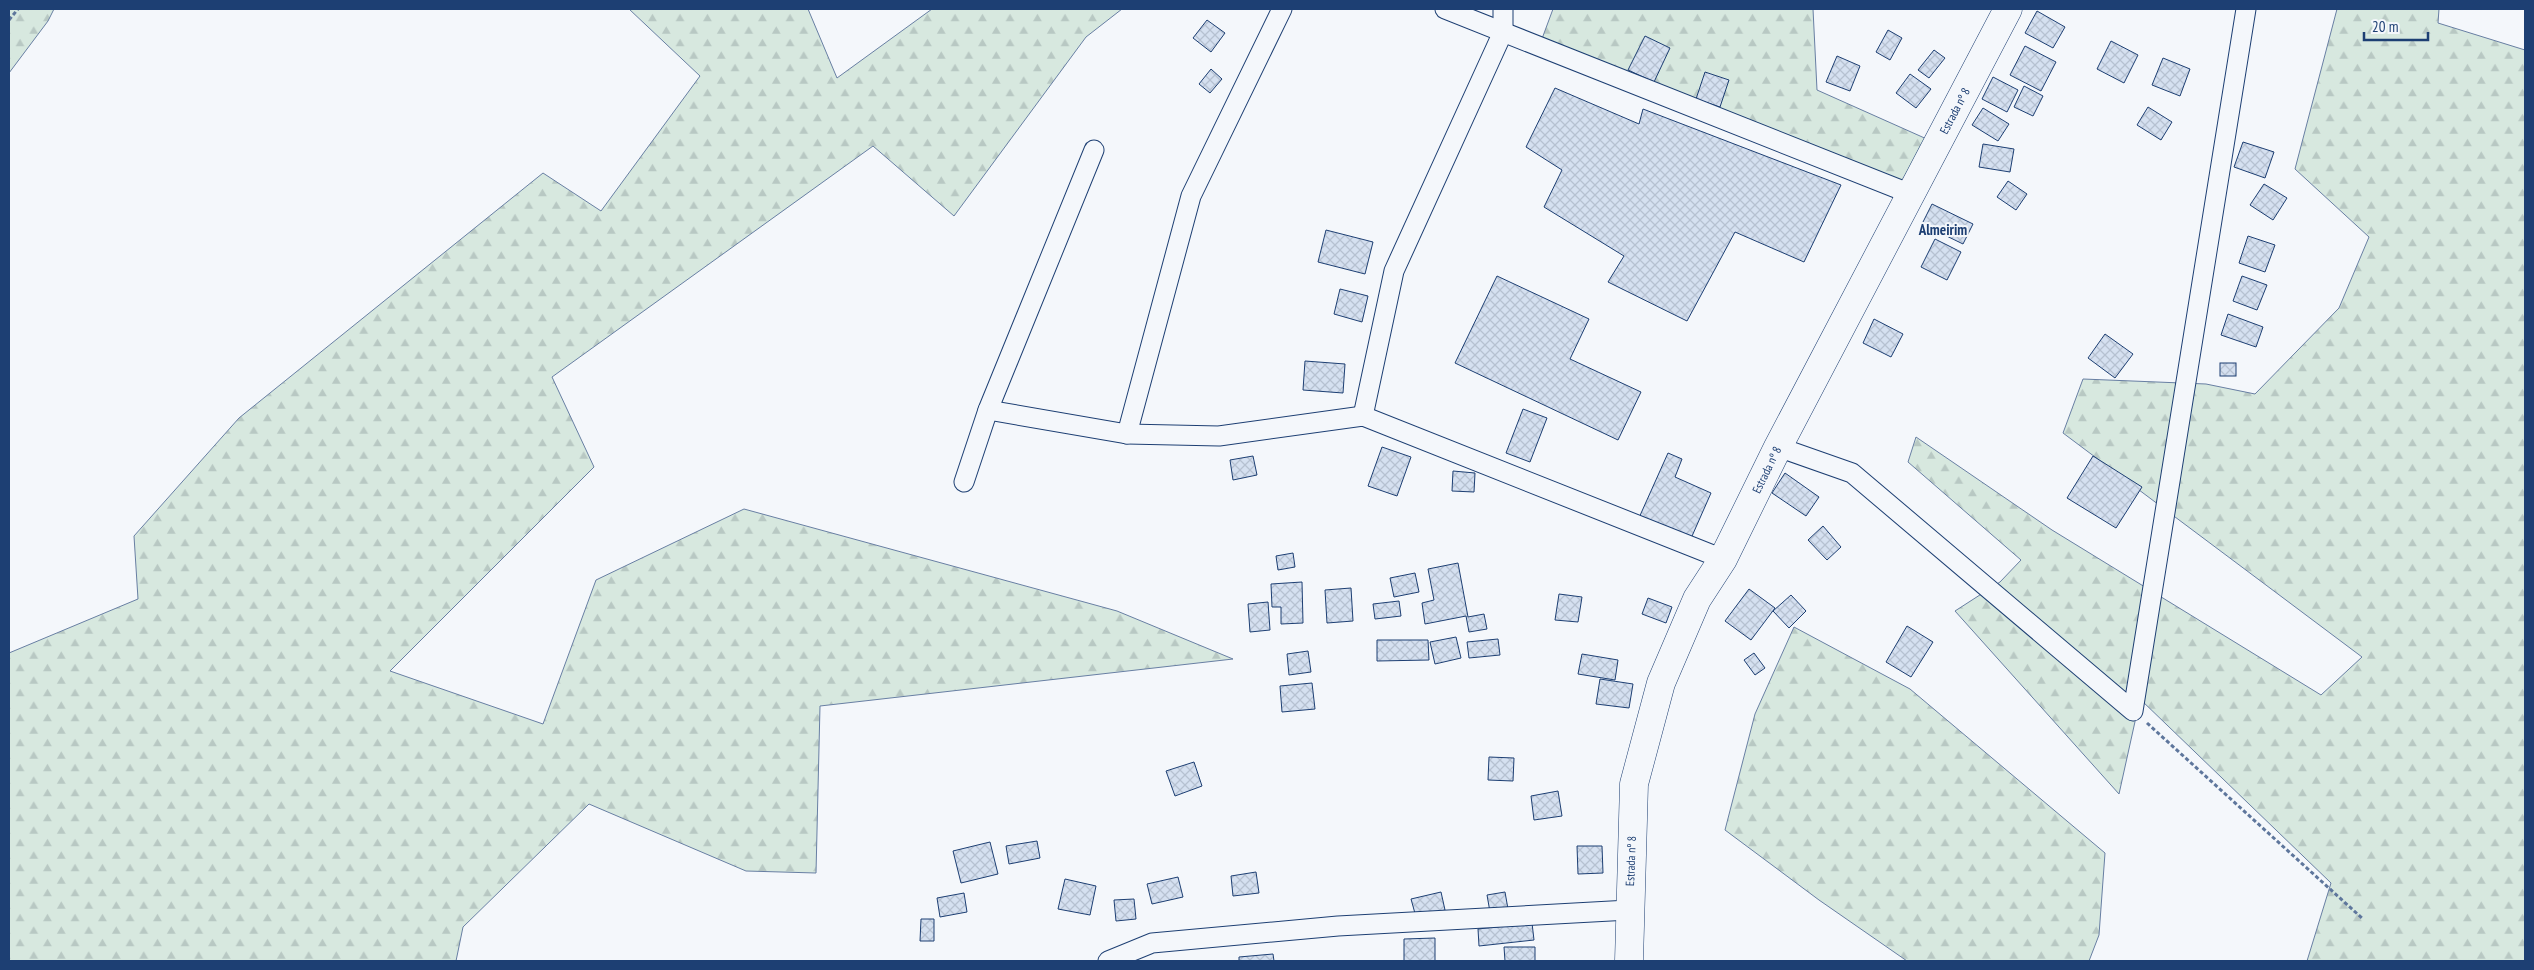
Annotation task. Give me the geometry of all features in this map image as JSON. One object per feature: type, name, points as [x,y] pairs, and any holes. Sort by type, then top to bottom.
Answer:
[{"type":"main road","name":"Estrada nº 8","points":[[1629,961],[1634,784],[1661,682],[1697,598],[1723,559],[1778,447],[2008,9]]},
{"type":"street","points":[[1127,434],[1191,196],[1282,9]]},
{"type":"street","points":[[1445,9],[1911,194]]},
{"type":"street","points":[[1363,416],[1394,271],[1503,32],[1504,9]]},
{"type":"street","points":[[2133,711],[2246,9]]},
{"type":"street","points":[[964,482],[988,410],[1094,150]]},
{"type":"street","points":[[988,410],[1127,434],[1219,436],[1363,416],[1723,559]]},
{"type":"street","points":[[1778,447],[1852,473],[2133,711]]},
{"type":"street","points":[[1108,961],[1152,943],[1162,942],[1338,926],[1629,910]]},
{"type":"path","points":[[9,20],[18,9]]},
{"type":"path","points":[[2133,711],[2363,920]]},
{"type":"green space","points":[[9,9],[54,9],[48,21],[9,73]]},
{"type":"green space","points":[[629,9],[808,9],[837,78],[932,9],[1122,9],[1086,37],[954,216],[873,146],[552,377],[594,467],[390,671],[543,724],[596,580],[744,509],[1117,611],[1233,659],[820,706],[816,873],[746,871],[589,804],[463,927],[456,961],[9,961],[9,653],[138,599],[134,536],[239,418],[543,173],[601,211],[700,76]]},
{"type":"green space","points":[[1553,9],[1813,9],[1817,90],[1929,140],[1897,191],[1536,55]]},
{"type":"green space","points":[[2337,9],[2439,9],[2438,23],[2525,50],[2525,961],[2307,961],[2331,883],[2140,699],[2119,794],[1955,611],[2000,582],[2021,560],[1908,462],[1916,437],[2052,530],[2321,695],[2362,657],[2063,433],[2083,379],[2206,384],[2255,394],[2339,308],[2369,237],[2295,169]]},
{"type":"green space","points":[[1794,627],[1910,689],[2105,853],[2099,935],[2089,961],[1907,961],[1819,900],[1725,830],[1755,714]]},
{"type":"building","points":[[2037,11],[2065,27],[2053,48],[2025,33]]},
{"type":"building","points":[[1207,20],[1225,33],[1211,52],[1193,38]]},
{"type":"building","points":[[1888,30],[1902,38],[1890,60],[1876,52]]},
{"type":"building","points":[[1645,36],[1670,48],[1654,82],[1628,70]]},
{"type":"building","points":[[2111,41],[2138,55],[2124,83],[2097,69]]},
{"type":"building","points":[[2025,46],[2056,62],[2041,91],[2010,75]]},
{"type":"building","points":[[1934,50],[1945,58],[1929,78],[1918,70]]},
{"type":"building","points":[[1837,56],[1860,66],[1850,91],[1826,82]]},
{"type":"building","points":[[2163,58],[2190,69],[2180,96],[2152,85]]},
{"type":"building","points":[[1211,69],[1222,79],[1210,93],[1199,84]]},
{"type":"building","points":[[1705,72],[1729,80],[1720,107],[1696,99]]},
{"type":"building","points":[[1910,74],[1931,89],[1916,108],[1896,93]]},
{"type":"building","points":[[1993,77],[2018,90],[2007,112],[1982,99]]},
{"type":"building","points":[[2024,86],[2043,96],[2033,116],[2014,107]]},
{"type":"building","points":[[1555,88],[1639,124],[1643,109],[1841,185],[1804,262],[1735,232],[1687,321],[1608,282],[1624,256],[1544,207],[1562,170],[1526,147]]},
{"type":"building","points":[[2148,107],[2172,122],[2161,140],[2137,125]]},
{"type":"building","points":[[1983,108],[2009,124],[1998,141],[1972,125]]},
{"type":"building","points":[[2243,142],[2274,152],[2265,178],[2234,167]]},
{"type":"building","points":[[1983,144],[2014,149],[2010,172],[1979,167]]},
{"type":"building","points":[[2008,181],[2027,194],[2016,210],[1997,197]]},
{"type":"building","points":[[2264,184],[2287,198],[2273,220],[2250,205]]},
{"type":"building","points":[[1932,204],[1973,224],[1963,244],[1922,224]]},
{"type":"building","points":[[1326,230],[1373,242],[1365,274],[1318,262]]},
{"type":"building","points":[[2248,236],[2275,245],[2265,272],[2239,263]]},
{"type":"building","points":[[1935,239],[1961,252],[1947,280],[1921,267]]},
{"type":"building","points":[[1497,276],[1589,319],[1570,359],[1641,392],[1618,440],[1455,363]]},
{"type":"building","points":[[2242,276],[2267,285],[2257,310],[2233,301]]},
{"type":"building","points":[[1340,289],[1368,296],[1362,322],[1334,314]]},
{"type":"building","points":[[2228,314],[2263,327],[2256,347],[2221,335]]},
{"type":"building","points":[[1874,319],[1903,334],[1891,357],[1863,343]]},
{"type":"building","points":[[2105,334],[2133,354],[2115,378],[2088,358]]},
{"type":"building","points":[[1305,361],[1345,364],[1343,393],[1303,390]]},
{"type":"building","points":[[2220,363],[2236,363],[2236,376],[2220,376]]},
{"type":"building","points":[[1523,409],[1547,418],[1530,462],[1506,453]]},
{"type":"building","points":[[1382,447],[1411,457],[1397,496],[1368,486]]},
{"type":"building","points":[[1668,453],[1682,459],[1675,477],[1711,493],[1689,543],[1638,520]]},
{"type":"building","points":[[1253,456],[1257,475],[1233,480],[1230,460]]},
{"type":"building","points":[[2093,456],[2142,487],[2116,528],[2067,498]]},
{"type":"building","points":[[1453,471],[1475,473],[1474,492],[1452,491]]},
{"type":"building","points":[[1785,473],[1819,497],[1806,516],[1772,493]]},
{"type":"building","points":[[1823,526],[1841,547],[1827,560],[1808,540]]},
{"type":"building","points":[[1293,553],[1295,567],[1278,570],[1276,556]]},
{"type":"building","points":[[1458,563],[1468,617],[1484,614],[1487,629],[1469,632],[1466,616],[1425,624],[1422,603],[1434,600],[1428,569]]},
{"type":"building","points":[[1415,573],[1419,592],[1394,597],[1390,578]]},
{"type":"building","points":[[1302,582],[1303,623],[1281,624],[1281,607],[1272,607],[1271,584]]},
{"type":"building","points":[[1351,588],[1353,621],[1327,623],[1325,590]]},
{"type":"building","points":[[1749,589],[1775,608],[1751,640],[1725,621]]},
{"type":"building","points":[[1559,594],[1582,597],[1578,622],[1555,620]]},
{"type":"building","points":[[1791,595],[1806,611],[1789,628],[1773,611]]},
{"type":"building","points":[[1648,598],[1672,607],[1666,623],[1642,614]]},
{"type":"building","points":[[1399,601],[1401,616],[1375,619],[1373,604]]},
{"type":"building","points":[[1268,602],[1270,630],[1250,632],[1248,604]]},
{"type":"building","points":[[1907,626],[1933,642],[1911,677],[1886,662]]},
{"type":"building","points":[[1456,637],[1461,658],[1435,664],[1430,642]]},
{"type":"building","points":[[1498,639],[1500,655],[1469,658],[1467,642]]},
{"type":"building","points":[[1377,640],[1428,640],[1429,660],[1377,661]]},
{"type":"building","points":[[1308,651],[1311,672],[1289,675],[1287,654]]},
{"type":"building","points":[[1754,653],[1765,668],[1755,675],[1744,660]]},
{"type":"building","points":[[1582,654],[1618,660],[1615,680],[1578,674]]},
{"type":"building","points":[[1600,679],[1633,684],[1629,708],[1596,704]]},
{"type":"building","points":[[1312,683],[1315,709],[1282,712],[1280,686]]},
{"type":"building","points":[[1489,757],[1514,758],[1513,781],[1488,780]]},
{"type":"building","points":[[1194,762],[1202,786],[1175,796],[1166,771]]},
{"type":"building","points":[[1558,791],[1562,816],[1534,820],[1531,796]]},
{"type":"building","points":[[1037,841],[1040,858],[1009,864],[1006,846]]},
{"type":"building","points":[[990,842],[998,874],[961,883],[953,851]]},
{"type":"building","points":[[1577,846],[1602,846],[1603,873],[1578,874]]},
{"type":"building","points":[[1256,872],[1259,893],[1233,896],[1231,876]]},
{"type":"building","points":[[1178,877],[1183,897],[1152,904],[1147,884]]},
{"type":"building","points":[[1065,879],[1096,886],[1090,915],[1058,909]]},
{"type":"building","points":[[1441,892],[1445,910],[1416,917],[1411,899]]},
{"type":"building","points":[[1505,892],[1508,909],[1490,912],[1487,895]]},
{"type":"building","points":[[964,893],[967,912],[940,917],[937,898]]},
{"type":"building","points":[[1134,899],[1136,919],[1116,921],[1114,900]]},
{"type":"building","points":[[921,919],[934,919],[934,941],[920,941]]},
{"type":"building","points":[[1532,923],[1534,940],[1479,946],[1478,929]]},
{"type":"building","points":[[1435,938],[1435,961],[1404,961],[1404,939]]},
{"type":"building","points":[[1504,947],[1535,947],[1535,961],[1505,961]]},
{"type":"building","points":[[1273,954],[1274,961],[1239,961],[1239,957]]},
{"type":"district","name":"Almeirim","points":[[1943,230]]}]
